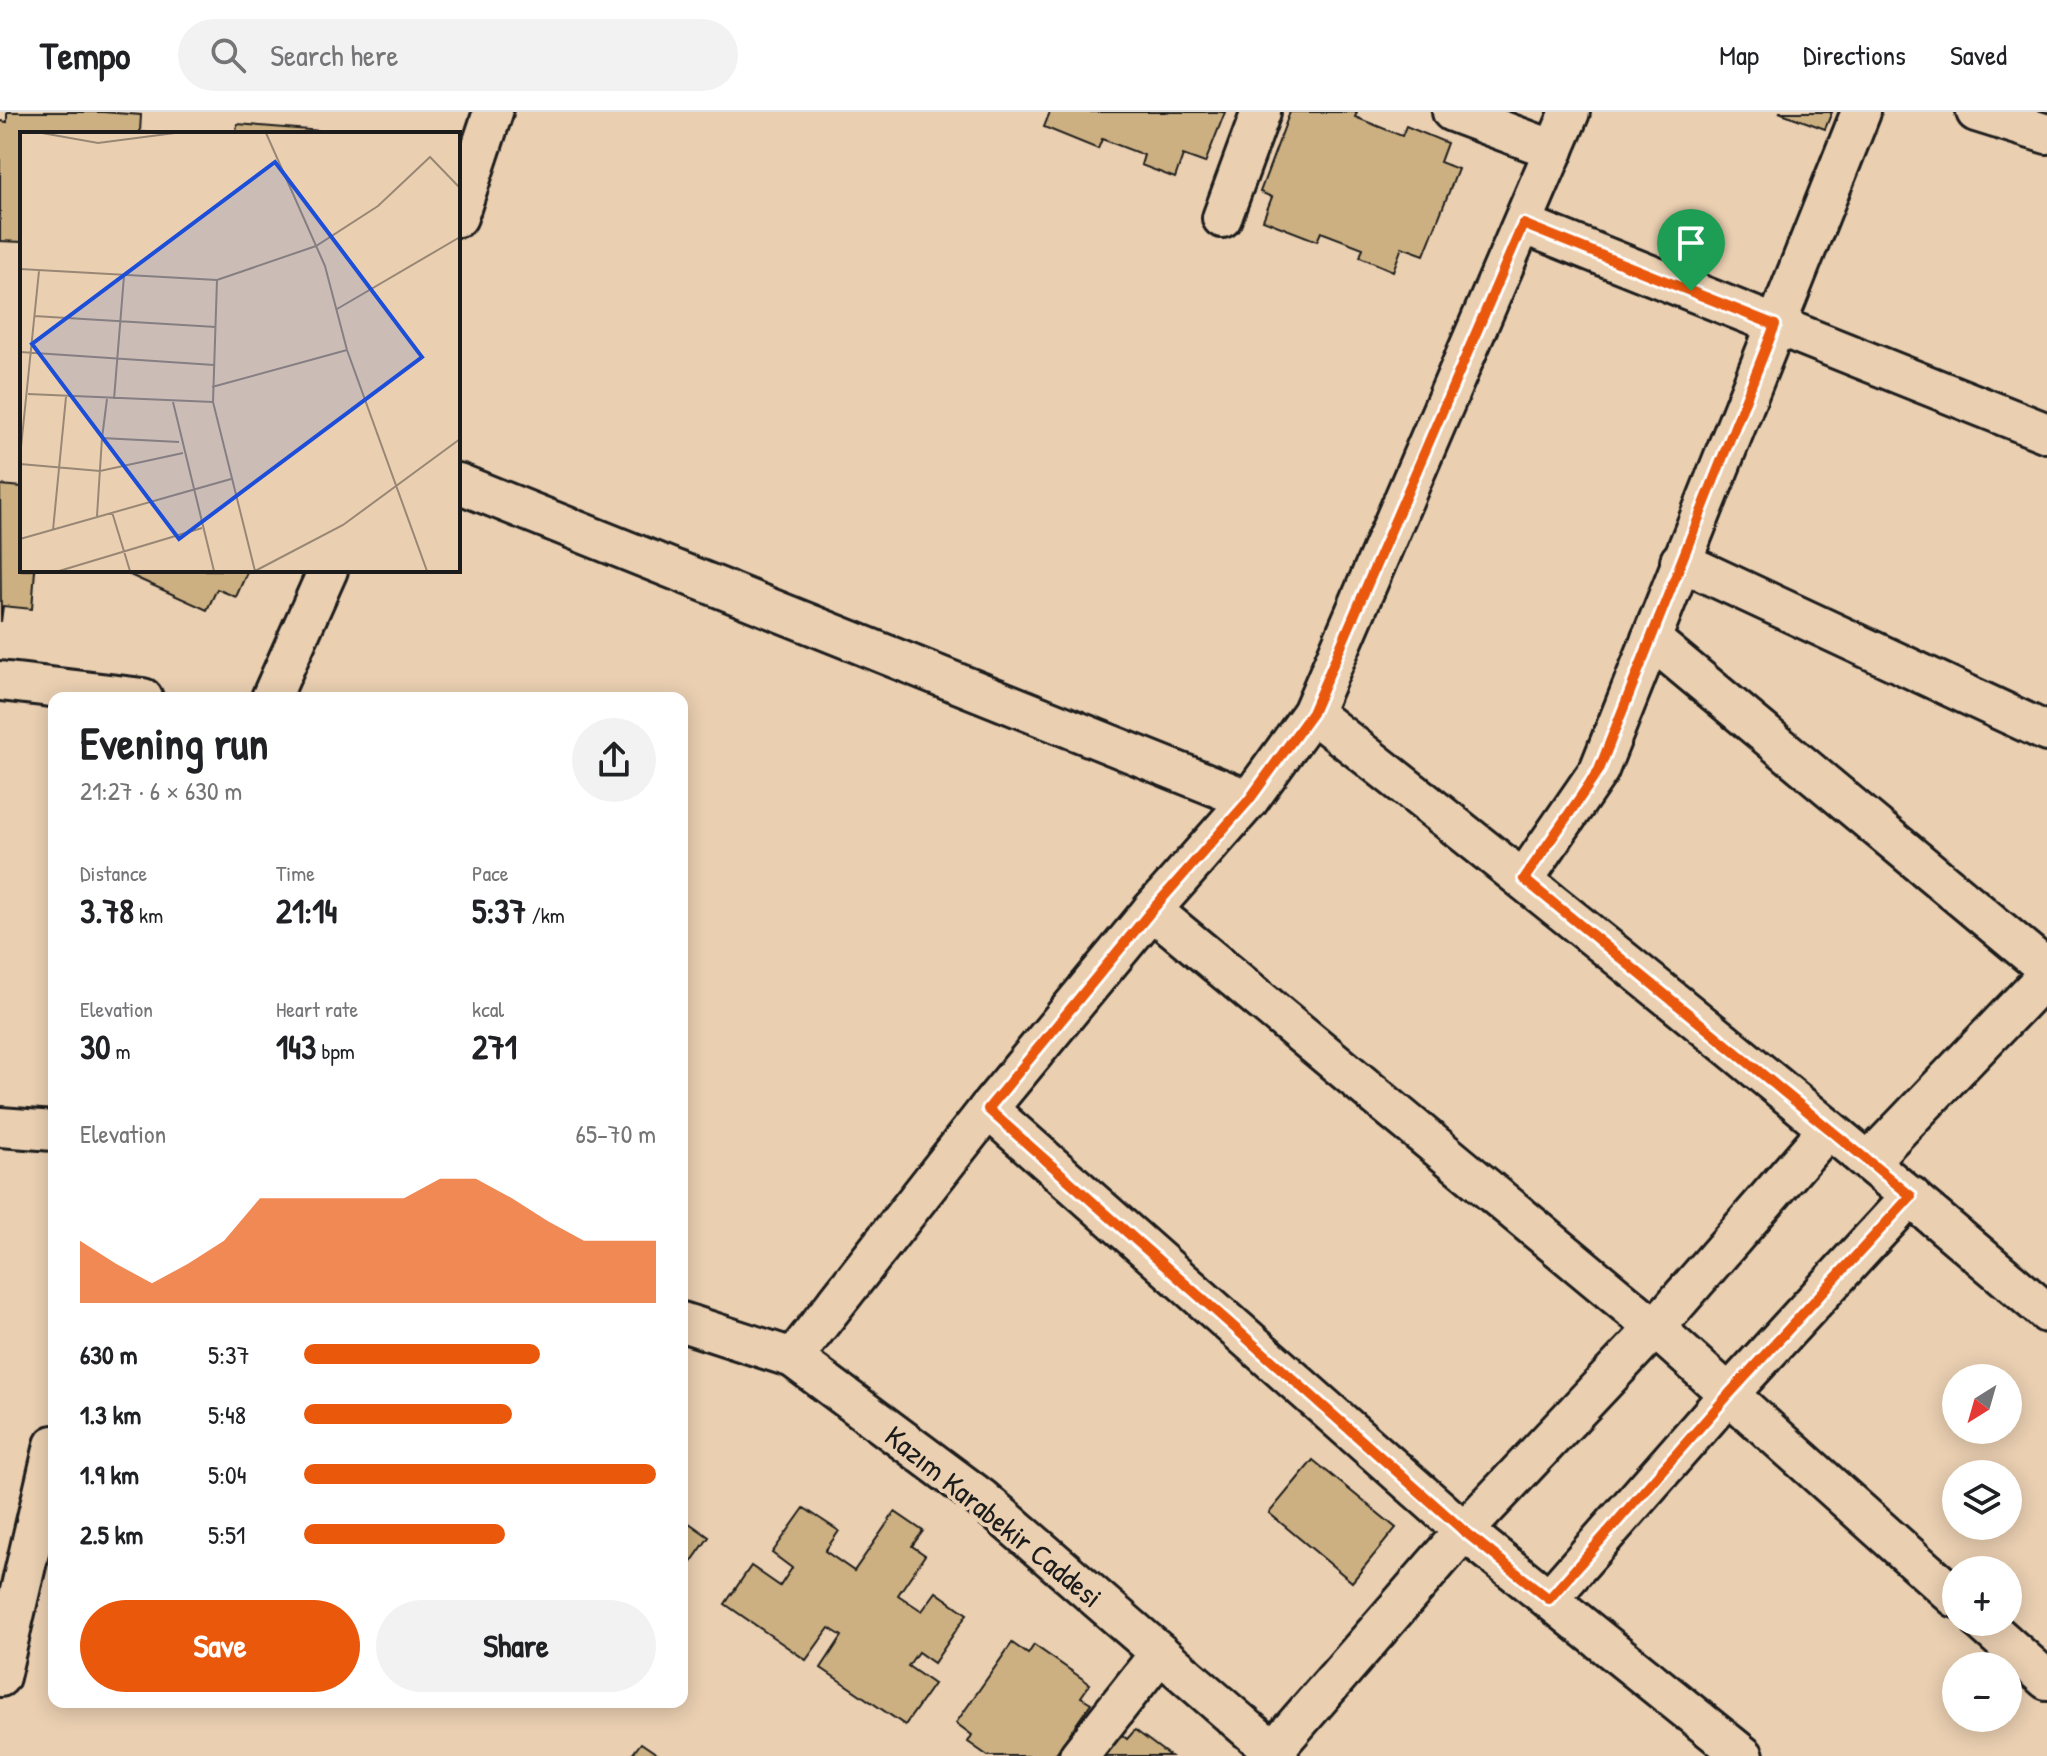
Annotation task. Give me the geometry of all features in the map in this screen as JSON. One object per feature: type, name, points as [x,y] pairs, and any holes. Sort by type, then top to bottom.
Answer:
[{"type":"street","points":[[460,211],[493,112]]},
{"type":"street","points":[[1222,218],[1261,112]]},
{"type":"street","points":[[1452,112],[1501,121],[1554,150]]},
{"type":"street","points":[[793,1358],[988,1109],[1152,910],[1249,800],[1312,713],[1570,112]]},
{"type":"street","points":[[1524,879],[1599,770],[1861,112]]},
{"type":"street","points":[[1976,112],[2047,134]]},
{"type":"street","points":[[1523,224],[2047,433]]},
{"type":"street","points":[[460,484],[1249,800]]},
{"type":"street","points":[[1680,561],[2047,732]]},
{"type":"street","points":[[274,692],[327,572]]},
{"type":"street","points":[[1651,639],[2047,972],[1869,1161]]},
{"type":"street","points":[[0,681],[93,692]]},
{"type":"street","points":[[1312,713],[1524,879],[1869,1161],[2047,1313]]},
{"type":"street","points":[[1152,910],[1655,1328],[1942,1585]]},
{"type":"street","points":[[988,1109],[1464,1531],[1744,1756]]},
{"type":"street","points":[[0,1127],[48,1131]]},
{"type":"street","points":[[1276,1754],[1464,1531],[1655,1328],[1828,1129]]},
{"type":"street","points":[[1549,1599],[1729,1394],[1911,1196]]},
{"type":"street","name":"Kazım Karabekir Caddesi","points":[[688,1324],[793,1358],[982,1499],[1276,1754]]},
{"type":"street","points":[[0,1677],[48,1471]]},
{"type":"street","points":[[1998,1636],[2047,1680]]},
{"type":"street","points":[[1079,1756],[1160,1653]]},
{"type":"building","points":[[7,112],[141,115],[140,132],[20,132],[20,242],[0,241],[0,121],[7,122]]},
{"type":"building","points":[[1050,112],[1225,112],[1205,163],[1183,155],[1175,178],[1141,165],[1144,155],[1102,139],[1098,149],[1044,127]]},
{"type":"building","points":[[1290,112],[1357,112],[1355,117],[1402,136],[1406,126],[1447,143],[1440,162],[1458,169],[1424,255],[1402,247],[1393,271],[1360,257],[1363,248],[1321,232],[1317,241],[1263,220],[1272,197],[1260,192]]},
{"type":"building","points":[[1779,112],[1832,112],[1825,129]]},
{"type":"building","points":[[237,124],[334,132],[236,132]]},
{"type":"building","points":[[0,485],[20,487],[20,572],[35,572],[32,609],[3,606],[1,622]]},
{"type":"building","points":[[123,572],[247,572],[236,597],[217,589],[207,610]]},
{"type":"building","points":[[1313,1460],[1396,1528],[1352,1582],[1269,1513]]},
{"type":"building","points":[[804,1508],[839,1531],[825,1551],[854,1571],[895,1512],[923,1531],[912,1546],[925,1555],[898,1595],[922,1611],[936,1592],[967,1614],[934,1663],[918,1652],[908,1666],[934,1684],[905,1725],[821,1668],[842,1636],[829,1628],[806,1660],[725,1604],[751,1566],[780,1586],[792,1568],[772,1553]]},
{"type":"building","points":[[688,1522],[709,1537],[688,1567]]},
{"type":"building","points":[[1012,1643],[1028,1654],[1034,1645],[1090,1684],[1081,1697],[1091,1703],[1054,1756],[988,1756],[968,1742],[972,1735],[956,1723]]},
{"type":"building","points":[[1116,1730],[1127,1739],[1135,1730],[1170,1756],[1097,1756]]},
{"type":"building","points":[[641,1743],[660,1756],[631,1756]]},
{"type":"route","points":[[1523,224],[1691,291],[1775,325],[1599,770],[1524,879],[1911,1196],[1729,1394],[1549,1599],[1464,1531],[988,1109],[1152,910],[1249,800],[1312,713],[1523,224]]}]
